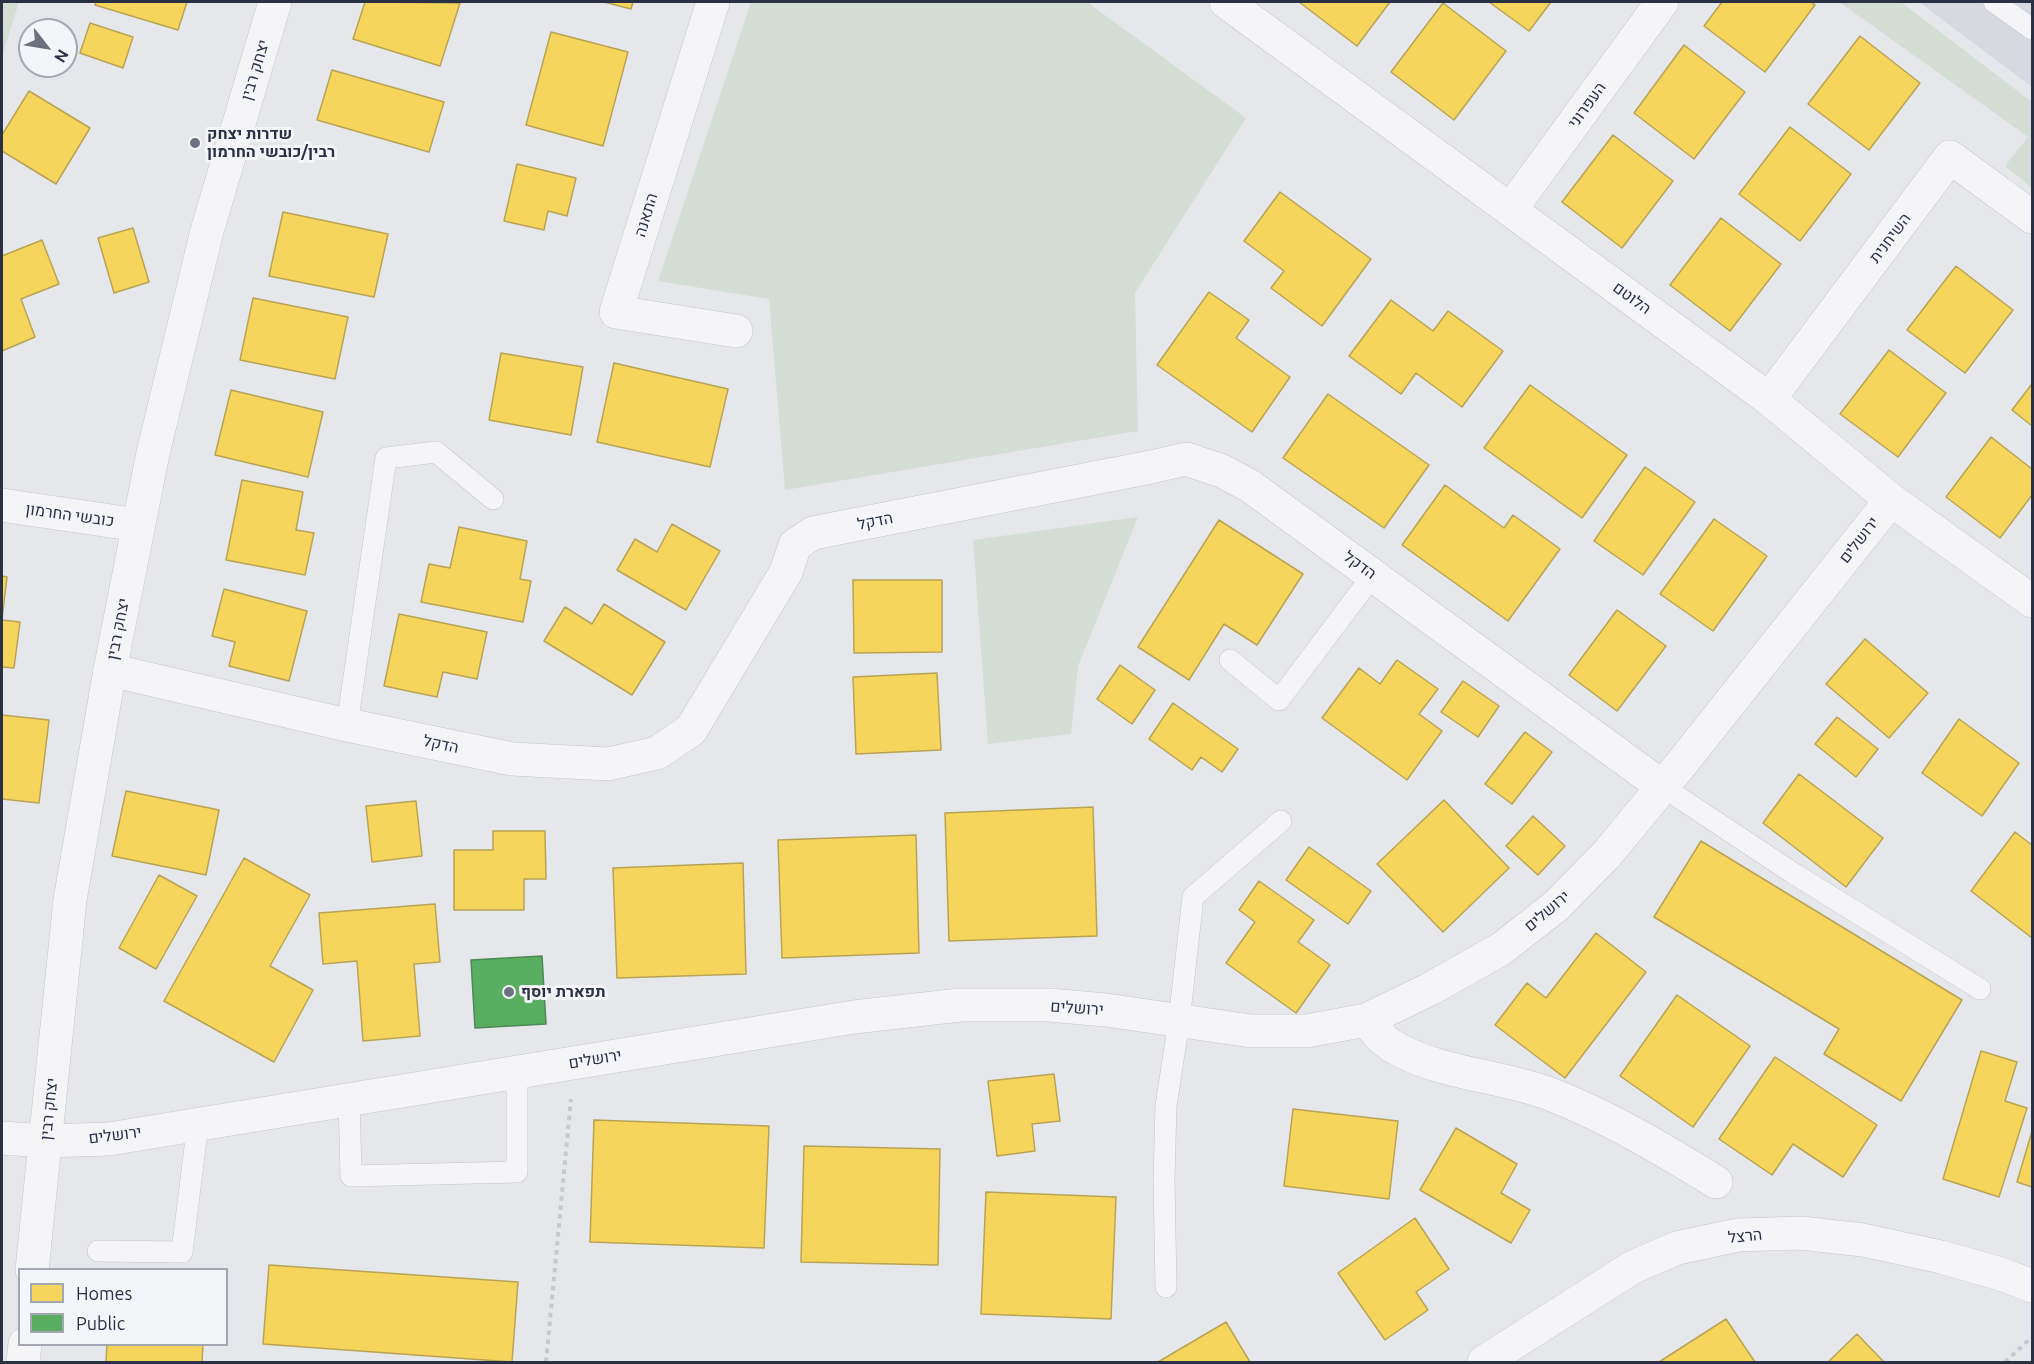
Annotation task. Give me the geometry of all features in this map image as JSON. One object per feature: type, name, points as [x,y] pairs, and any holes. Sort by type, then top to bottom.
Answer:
[{"type":"street","name":"יצחק רבין","points":[[32,1268],[70,900],[110,669],[153,453],[207,231],[275,2]]},
{"type":"street","name":"התאנה","points":[[712,2],[616,312],[736,331]]},
{"type":"street","name":"הלוטם","points":[[1226,2],[1769,399],[1891,500],[2032,601]]},
{"type":"street","name":"העפרוני","points":[[1511,209],[1662,2]]},
{"type":"street","name":"השיחנית","points":[[1769,399],[1950,157],[2032,217]]},
{"type":"street","name":"הדקל","points":[[110,669],[346,725],[512,759],[608,764],[657,753],[691,730],[786,572],[795,545],[813,532],[1151,468],[1186,459],[1222,471],[1251,486],[1663,787]]},
{"type":"street","name":"ירושלים","points":[[2,1138],[46,1141],[109,1138],[843,1019],[960,1005],[1049,1005],[1106,1010],[1251,1031],[1307,1031],[1366,1020],[1430,989],[1501,949],[1556,906],[1607,855],[1891,500]]},
{"type":"street","name":"כובשי החרמון","points":[[2,505],[138,525]]},
{"type":"street","points":[[1366,1020],[1390,1045],[1424,1062],[1476,1073],[1549,1094],[1637,1134],[1716,1182]]},
{"type":"street","name":"הרצל","points":[[1484,1362],[1633,1267],[1677,1248],[1738,1235],[1801,1233],[1863,1240],[1941,1257],[2001,1274],[2032,1286]]},
{"type":"street","points":[[23,1362],[25,1346]]},
{"type":"lane","points":[[1994,2],[2032,29]]},
{"type":"lane","points":[[346,725],[386,458],[436,452],[493,499]]},
{"type":"lane","points":[[1230,660],[1279,700],[1373,575]]},
{"type":"lane","points":[[1663,787],[1796,875],[1980,989]]},
{"type":"lane","points":[[1166,1287],[1164,1180],[1166,1106],[1179,1021],[1193,897],[1281,821]]},
{"type":"lane","points":[[349,1099],[351,1176],[517,1172],[517,1072]]},
{"type":"lane","points":[[98,1251],[182,1252],[198,1123]]},
{"type":"path","points":[[546,1362],[574,1062]]},
{"type":"path","points":[[2006,1362],[2032,1337]]},
{"type":"shaded area","points":[[2,2],[19,2],[2,57]]},
{"type":"shaded area","points":[[751,2],[1087,2],[1246,118],[1135,293],[1138,431],[785,490],[769,299],[658,281]]},
{"type":"shaded area","points":[[1839,2],[1901,2],[2032,102],[2032,188],[2005,166],[2028,137]]},
{"type":"shaded area","points":[[1919,2],[2032,2],[2032,87]]},
{"type":"shaded area","points":[[1138,517],[1078,666],[1071,734],[988,744],[973,540]]},
{"type":"building: Homes","points":[[96,2],[187,2],[178,30],[95,5]]},
{"type":"building: Homes","points":[[365,2],[460,3],[440,66],[353,39]]},
{"type":"building: Homes","points":[[604,2],[633,2],[631,9]]},
{"type":"building: Homes","points":[[1299,2],[1390,2],[1357,46]]},
{"type":"building: Homes","points":[[1489,2],[1551,2],[1529,31]]},
{"type":"building: Homes","points":[[1722,2],[1811,2],[1815,5],[1765,72],[1704,26]]},
{"type":"building: Homes","points":[[1443,3],[1506,51],[1454,120],[1391,72]]},
{"type":"building: Homes","points":[[90,23],[133,37],[123,68],[80,53]]},
{"type":"building: Homes","points":[[551,32],[628,52],[603,146],[526,125]]},
{"type":"building: Homes","points":[[1860,36],[1920,83],[1869,150],[1808,104]]},
{"type":"building: Homes","points":[[1684,45],[1745,92],[1694,159],[1634,113]]},
{"type":"building: Homes","points":[[332,70],[444,102],[429,152],[317,120]]},
{"type":"building: Homes","points":[[29,91],[90,128],[56,184],[2,151],[2,135]]},
{"type":"building: Homes","points":[[1790,127],[1851,174],[1800,241],[1739,194]]},
{"type":"building: Homes","points":[[1613,135],[1673,181],[1622,248],[1562,202]]},
{"type":"building: Homes","points":[[517,164],[576,178],[567,216],[548,211],[544,230],[504,221]]},
{"type":"building: Homes","points":[[1280,192],[1371,259],[1322,326],[1271,288],[1284,271],[1244,241]]},
{"type":"building: Homes","points":[[283,212],[388,234],[374,297],[269,276]]},
{"type":"building: Homes","points":[[1721,218],[1781,264],[1730,331],[1670,285]]},
{"type":"building: Homes","points":[[133,228],[149,282],[114,293],[98,238]]},
{"type":"building: Homes","points":[[42,240],[59,284],[21,299],[35,337],[2,351],[2,256]]},
{"type":"building: Homes","points":[[1956,266],[2013,310],[1965,373],[1907,330]]},
{"type":"building: Homes","points":[[1209,292],[1249,320],[1236,338],[1290,377],[1252,432],[1157,365]]},
{"type":"building: Homes","points":[[253,298],[348,317],[335,379],[240,360]]},
{"type":"building: Homes","points":[[1391,300],[1433,331],[1448,311],[1503,351],[1462,407],[1416,373],[1401,394],[1349,356]]},
{"type":"building: Homes","points":[[1889,350],[1946,393],[1898,457],[1840,414]]},
{"type":"building: Homes","points":[[501,353],[583,367],[571,435],[489,420]]},
{"type":"building: Homes","points":[[614,363],[728,389],[710,467],[597,442]]},
{"type":"building: Homes","points":[[2032,384],[2032,426],[2012,410]]},
{"type":"building: Homes","points":[[1530,385],[1627,455],[1582,518],[1484,448]]},
{"type":"building: Homes","points":[[231,390],[323,412],[308,477],[215,455]]},
{"type":"building: Homes","points":[[1328,394],[1429,465],[1384,528],[1283,458]]},
{"type":"building: Homes","points":[[1991,437],[2032,469],[2032,495],[2000,538],[1946,497]]},
{"type":"building: Homes","points":[[1645,467],[1695,502],[1643,575],[1594,541]]},
{"type":"building: Homes","points":[[242,480],[303,492],[296,530],[314,533],[305,575],[226,560]]},
{"type":"building: Homes","points":[[1445,485],[1504,528],[1513,515],[1560,549],[1508,621],[1402,545]]},
{"type":"building: Homes","points":[[1714,519],[1767,556],[1713,631],[1660,594]]},
{"type":"building: Homes","points":[[1219,520],[1303,574],[1257,645],[1224,624],[1189,680],[1138,647]]},
{"type":"building: Homes","points":[[672,524],[720,551],[686,610],[617,570],[635,539],[657,552]]},
{"type":"building: Homes","points":[[459,527],[527,541],[520,579],[531,581],[523,622],[421,602],[429,564],[450,568]]},
{"type":"building: Homes","points":[[2,576],[7,577],[2,619]]},
{"type":"building: Homes","points":[[853,580],[942,580],[942,652],[854,653]]},
{"type":"building: Homes","points":[[224,589],[307,611],[289,681],[229,666],[235,642],[212,636]]},
{"type":"building: Homes","points":[[604,604],[665,642],[632,695],[544,641],[565,607],[592,624]]},
{"type":"building: Homes","points":[[1617,610],[1666,646],[1617,711],[1569,675]]},
{"type":"building: Homes","points":[[399,614],[487,632],[477,679],[443,672],[437,697],[384,686]]},
{"type":"building: Homes","points":[[2,620],[20,622],[14,668],[2,667]]},
{"type":"building: Homes","points":[[1865,639],[1928,693],[1889,738],[1826,684]]},
{"type":"building: Homes","points":[[1397,660],[1438,689],[1419,714],[1442,731],[1407,780],[1322,718],[1359,668],[1380,684]]},
{"type":"building: Homes","points":[[1120,665],[1155,690],[1132,724],[1097,699]]},
{"type":"building: Homes","points":[[937,673],[941,750],[856,754],[853,677]]},
{"type":"building: Homes","points":[[1463,681],[1499,706],[1478,737],[1441,712]]},
{"type":"building: Homes","points":[[1173,703],[1238,749],[1222,772],[1201,757],[1192,770],[1149,739]]},
{"type":"building: Homes","points":[[2,715],[49,720],[39,803],[2,799]]},
{"type":"building: Homes","points":[[1837,717],[1878,749],[1856,777],[1815,744]]},
{"type":"building: Homes","points":[[1959,719],[2019,763],[1982,816],[1922,773]]},
{"type":"building: Homes","points":[[1525,732],[1552,752],[1512,804],[1485,784]]},
{"type":"building: Homes","points":[[1799,774],[1883,838],[1846,887],[1763,823]]},
{"type":"building: Homes","points":[[126,791],[219,810],[206,875],[112,856]]},
{"type":"building: Homes","points":[[1444,800],[1509,868],[1443,932],[1377,864]]},
{"type":"building: Homes","points":[[416,801],[422,856],[372,862],[366,806]]},
{"type":"building: Homes","points":[[1093,807],[1097,936],[949,941],[945,813]]},
{"type":"building: Homes","points":[[1533,816],[1565,846],[1538,875],[1506,846]]},
{"type":"building: Homes","points":[[493,831],[545,831],[546,879],[524,879],[524,910],[454,910],[454,850],[493,850]]},
{"type":"building: Homes","points":[[2015,832],[2032,845],[2032,938],[1971,891]]},
{"type":"building: Homes","points":[[916,835],[919,953],[782,958],[778,840]]},
{"type":"building: Homes","points":[[1701,841],[1962,1000],[1901,1101],[1824,1054],[1839,1029],[1654,917]]},
{"type":"building: Homes","points":[[1309,847],[1371,891],[1348,924],[1286,880]]},
{"type":"building: Homes","points":[[244,858],[310,895],[270,966],[313,990],[274,1062],[164,1001]]},
{"type":"building: Homes","points":[[743,863],[746,974],[617,978],[613,868]]},
{"type":"building: Homes","points":[[159,875],[197,896],[156,969],[119,948]]},
{"type":"building: Homes","points":[[1259,881],[1314,920],[1298,942],[1330,965],[1296,1013],[1226,963],[1255,922],[1239,910]]},
{"type":"building: Homes","points":[[435,904],[440,962],[414,964],[420,1036],[363,1041],[357,961],[323,964],[319,913]]},
{"type":"building: Homes","points":[[1596,933],[1646,972],[1565,1078],[1495,1025],[1527,983],[1546,998]]},
{"type":"building: Homes","points":[[1677,995],[1750,1046],[1693,1127],[1620,1076]]},
{"type":"building: Homes","points":[[1981,1051],[2017,1062],[2005,1101],[2027,1108],[1999,1197],[1943,1179]]},
{"type":"building: Homes","points":[[1775,1057],[1877,1125],[1843,1177],[1793,1144],[1772,1175],[1719,1139]]},
{"type":"building: Homes","points":[[1054,1074],[1060,1121],[1032,1124],[1035,1151],[997,1156],[988,1081]]},
{"type":"building: Homes","points":[[1293,1109],[1398,1121],[1389,1199],[1284,1186]]},
{"type":"building: Homes","points":[[594,1120],[769,1126],[764,1248],[590,1242]]},
{"type":"building: Homes","points":[[1456,1128],[1517,1164],[1501,1193],[1530,1210],[1511,1243],[1420,1190]]},
{"type":"building: Homes","points":[[2032,1131],[2032,1187],[2017,1182]]},
{"type":"building: Homes","points":[[804,1146],[940,1149],[938,1265],[801,1262]]},
{"type":"building: Homes","points":[[986,1192],[1116,1197],[1111,1319],[981,1314]]},
{"type":"building: Homes","points":[[1415,1218],[1449,1269],[1416,1292],[1428,1310],[1385,1340],[1338,1273]]},
{"type":"building: Homes","points":[[269,1265],[518,1282],[512,1362],[263,1344]]},
{"type":"building: Homes","points":[[1726,1319],[1755,1362],[1659,1362]]},
{"type":"building: Homes","points":[[1226,1322],[1250,1362],[1158,1362]]},
{"type":"building: Homes","points":[[1857,1334],[1884,1362],[1828,1362]]},
{"type":"building: Homes","points":[[107,1346],[203,1346],[202,1362],[106,1362]]},
{"type":"building: Public","name":"תפארת יוסף","points":[[542,956],[546,1024],[475,1028],[471,960]]},
{"type":"place","name":"שדרות יצחק רבין/כובשי החרמון","points":[[195,143]]},
{"type":"place","name":"תפארת יוסף","points":[[509,992]]}]
